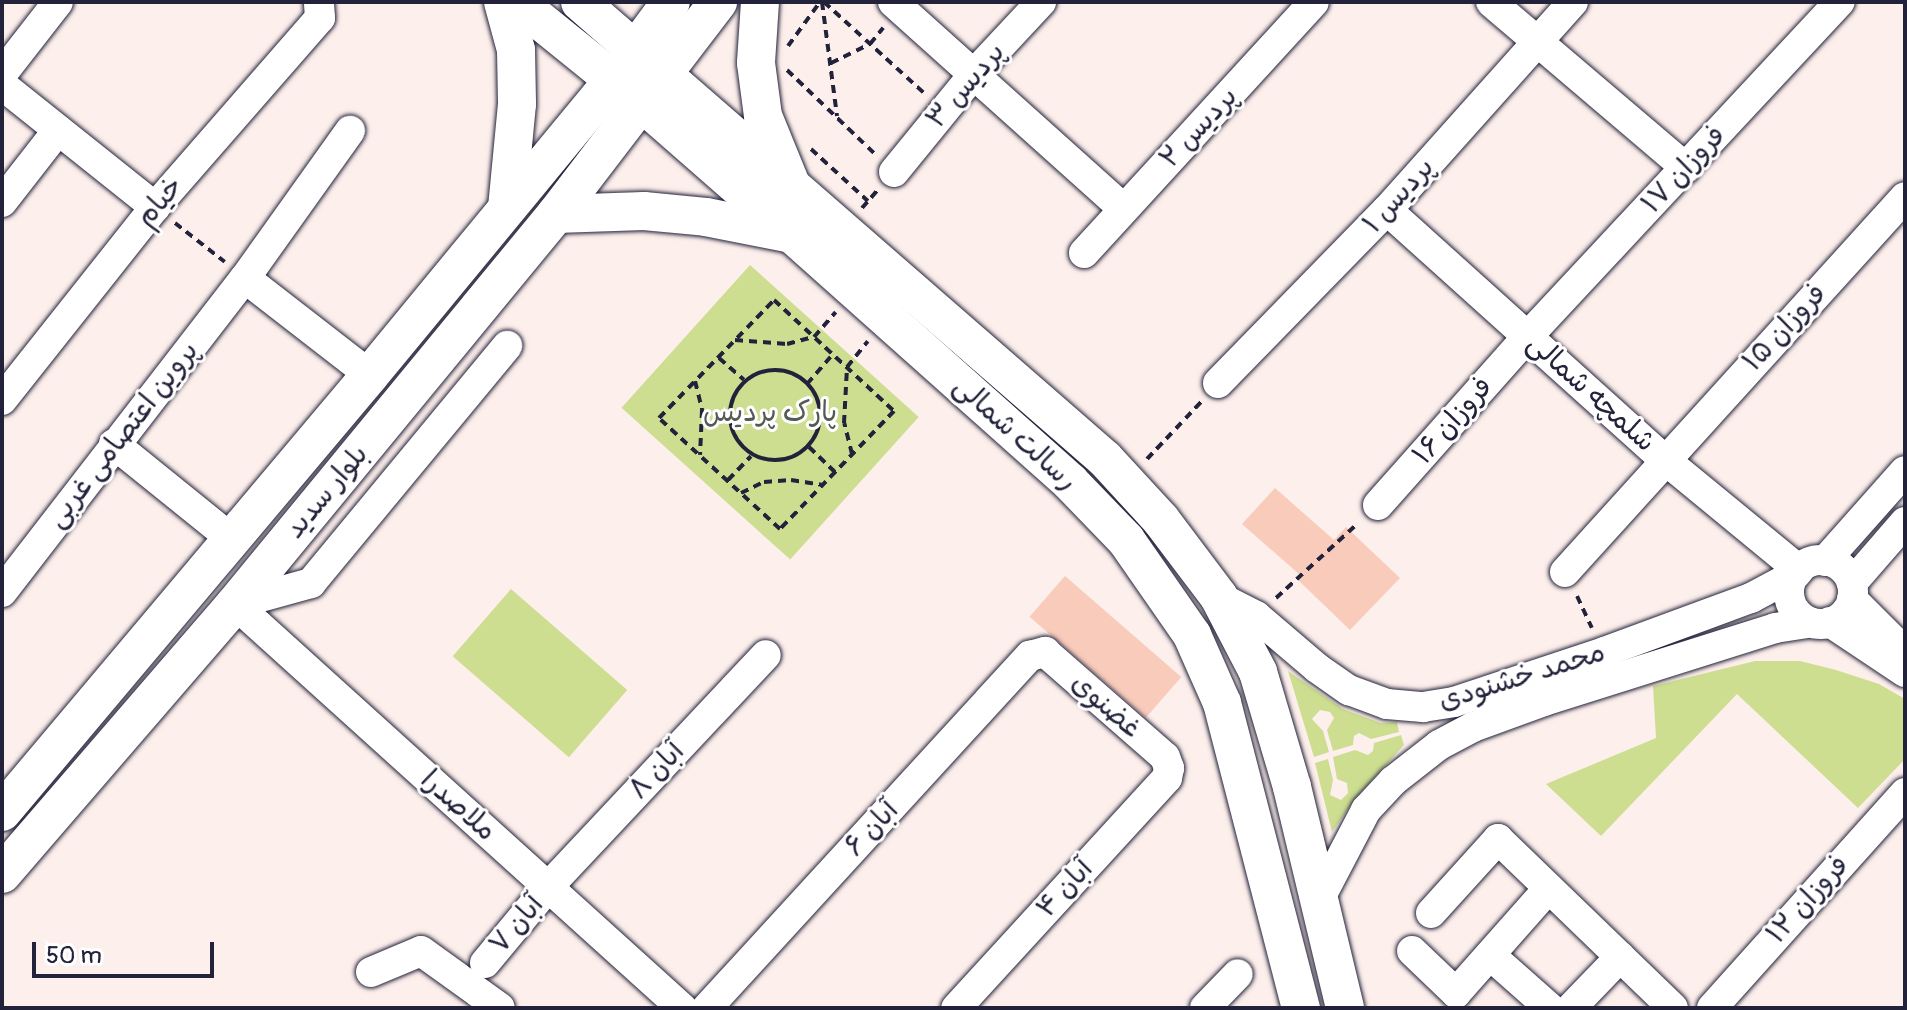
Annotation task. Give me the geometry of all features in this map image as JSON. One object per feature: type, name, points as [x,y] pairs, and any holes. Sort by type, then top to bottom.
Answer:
[{"type":"main road","points":[[503,2],[516,50],[517,104],[507,208]]},
{"type":"main road","name":"رسالت شمالی","points":[[517,2],[558,14],[638,77],[732,158],[793,235],[1070,482],[1126,540],[1192,635],[1222,703],[1243,774],[1301,1008]]},
{"type":"main road","name":"رسالت شمالی","points":[[580,2],[638,77]]},
{"type":"main road","points":[[638,77],[671,2]]},
{"type":"main road","points":[[638,77],[718,2]]},
{"type":"main road","points":[[760,2],[767,51],[763,116],[793,188]]},
{"type":"main road","name":"بلوار سدید","points":[[3,810],[233,540],[554,151],[638,77]]},
{"type":"main road","name":"بلوار سدید","points":[[2,874],[235,604],[556,214],[585,177],[638,77]]},
{"type":"main road","points":[[554,151],[585,177]]},
{"type":"main road","name":"رسالت شمالی","points":[[732,158],[793,188],[1105,459],[1161,520],[1219,597],[1258,672],[1292,787],[1345,1008]]},
{"type":"main road","points":[[556,214],[644,211],[736,221],[793,235]]},
{"type":"street","points":[[2,74],[58,2]]},
{"type":"street","name":"پردیس ۳","points":[[894,172],[973,75],[1041,2]]},
{"type":"street","name":"پردیس ۲","points":[[1084,253],[1314,2]]},
{"type":"street","points":[[1491,2],[1686,168]]},
{"type":"street","name":"پردیس ۱","points":[[1218,383],[1387,210],[1573,2]]},
{"type":"street","name":"فروزان ۱۷","points":[[1528,336],[1840,2]]},
{"type":"street","points":[[896,5],[1124,209]]},
{"type":"street","name":"خیام","points":[[5,391],[155,207],[320,18],[320,6]]},
{"type":"street","points":[[2,85],[155,207]]},
{"type":"street","points":[[2,202],[58,130]]},
{"type":"street","name":"پروین اعتصامی غربی","points":[[2,592],[245,278],[350,131]]},
{"type":"street","name":"فروزان ۱۵","points":[[1565,572],[1664,459],[1905,197]]},
{"type":"street","name":"شلمچه شمالی","points":[[1387,210],[1664,459],[1807,568]]},
{"type":"street","points":[[245,278],[370,375]]},
{"type":"street","name":"فروزان ۱۶","points":[[1378,505],[1528,336]]},
{"type":"street","points":[[235,604],[311,583],[507,346]]},
{"type":"street","points":[[428,370],[463,399]]},
{"type":"street","points":[[114,444],[233,540]]},
{"type":"street","name":"محمد خشنودی","points":[[1219,597],[1256,616],[1317,668],[1349,690],[1387,704],[1423,707],[1454,702],[1751,598],[1807,568],[1905,471]]},
{"type":"street","points":[[1820,622],[1841,618],[1852,591],[1905,522]]},
{"type":"street","points":[[1905,652],[1852,591],[1840,566],[1807,568],[1790,592],[1792,604],[1905,672]]},
{"type":"street","name":"ملاصدرا","points":[[235,604],[682,1008]]},
{"type":"street","name":"محمد خشنودی","points":[[1319,900],[1366,810],[1393,781],[1439,745],[1473,727],[1544,701],[1775,628],[1820,622]]},
{"type":"street","name":"غضنوی","points":[[1038,651],[1045,652],[1165,757],[1169,768]]},
{"type":"street","name":"آبان ۶","points":[[707,1008],[1038,651]]},
{"type":"street","name":"آبان ۸","points":[[548,887],[766,655]]},
{"type":"street","points":[[1423,707],[1416,723],[1420,738],[1439,745]]},
{"type":"street","name":"آبان ۴","points":[[956,1008],[1167,778],[1169,768]]},
{"type":"street","name":"فروزان ۱۲","points":[[1712,1008],[1905,793]]},
{"type":"street","points":[[1431,913],[1498,839],[1673,1008]]},
{"type":"street","name":"آبان ۷","points":[[485,963],[548,887]]},
{"type":"street","points":[[1412,951],[1456,993],[1549,888]]},
{"type":"street","points":[[371,972],[421,951],[500,1008]]},
{"type":"street","points":[[1490,955],[1550,1008]]},
{"type":"street","points":[[1571,1008],[1620,957]]},
{"type":"street","points":[[1205,1008],[1238,974]]},
{"type":"path","points":[[767,51],[822,2]]},
{"type":"path","points":[[822,2],[944,111]]},
{"type":"path","points":[[822,2],[838,118]]},
{"type":"path","points":[[830,64],[870,44],[896,5]]},
{"type":"path","points":[[767,51],[782,76]]},
{"type":"path","points":[[767,51],[894,172],[842,231]]},
{"type":"path","points":[[809,147],[868,201]]},
{"type":"path","points":[[155,207],[245,278]]},
{"type":"path","points":[[735,340],[787,344],[814,337],[855,290]]},
{"type":"path","points":[[774,300],[894,411],[780,529],[659,418],[735,340],[774,300]]},
{"type":"path","points":[[852,454],[844,423],[847,367],[887,318]]},
{"type":"path","points":[[807,384],[833,354]]},
{"type":"path","points":[[719,357],[744,380]]},
{"type":"path","points":[[771,369],[799,375],[807,384],[818,397],[821,426],[809,447],[780,462],[751,456],[732,434],[729,405],[744,380],[771,369]]},
{"type":"path","points":[[695,381],[702,410],[700,455]]},
{"type":"path","points":[[1126,481],[1218,383]]},
{"type":"path","points":[[809,447],[835,472]]},
{"type":"path","points":[[727,480],[751,456]]},
{"type":"path","points":[[741,493],[764,482],[791,480],[822,485]]},
{"type":"path","points":[[1256,616],[1378,505]]},
{"type":"path","points":[[1565,572],[1604,652]]},
{"type":"green space","name":"پارک پردیس","points":[[750,265],[919,417],[790,560],[622,408]]},
{"type":"green space","points":[[511,589],[627,690],[569,757],[453,656]]},
{"type":"green space","points":[[1755,661],[1800,661],[1836,670],[1879,684],[1905,699],[1905,759],[1858,808],[1737,694],[1601,836],[1546,784],[1656,738],[1653,686]]},
{"type":"green space","points":[[1288,671],[1343,709],[1381,723],[1397,722],[1399,732],[1371,739],[1359,733],[1354,736],[1353,745],[1333,751],[1327,730],[1334,718],[1330,712],[1320,710],[1312,719],[1323,731],[1329,752],[1314,757]]},
{"type":"green space","points":[[1401,735],[1404,745],[1354,800],[1332,832],[1315,763],[1328,759],[1333,780],[1330,795],[1341,800],[1348,793],[1347,783],[1337,779],[1333,757],[1355,750],[1368,755],[1373,751],[1374,743]]},
{"type":"building","points":[[1275,488],[1334,540],[1346,527],[1400,578],[1350,630],[1297,579],[1300,575],[1242,524]]},
{"type":"building","points":[[1065,576],[1181,677],[1146,718],[1030,617]]}]
